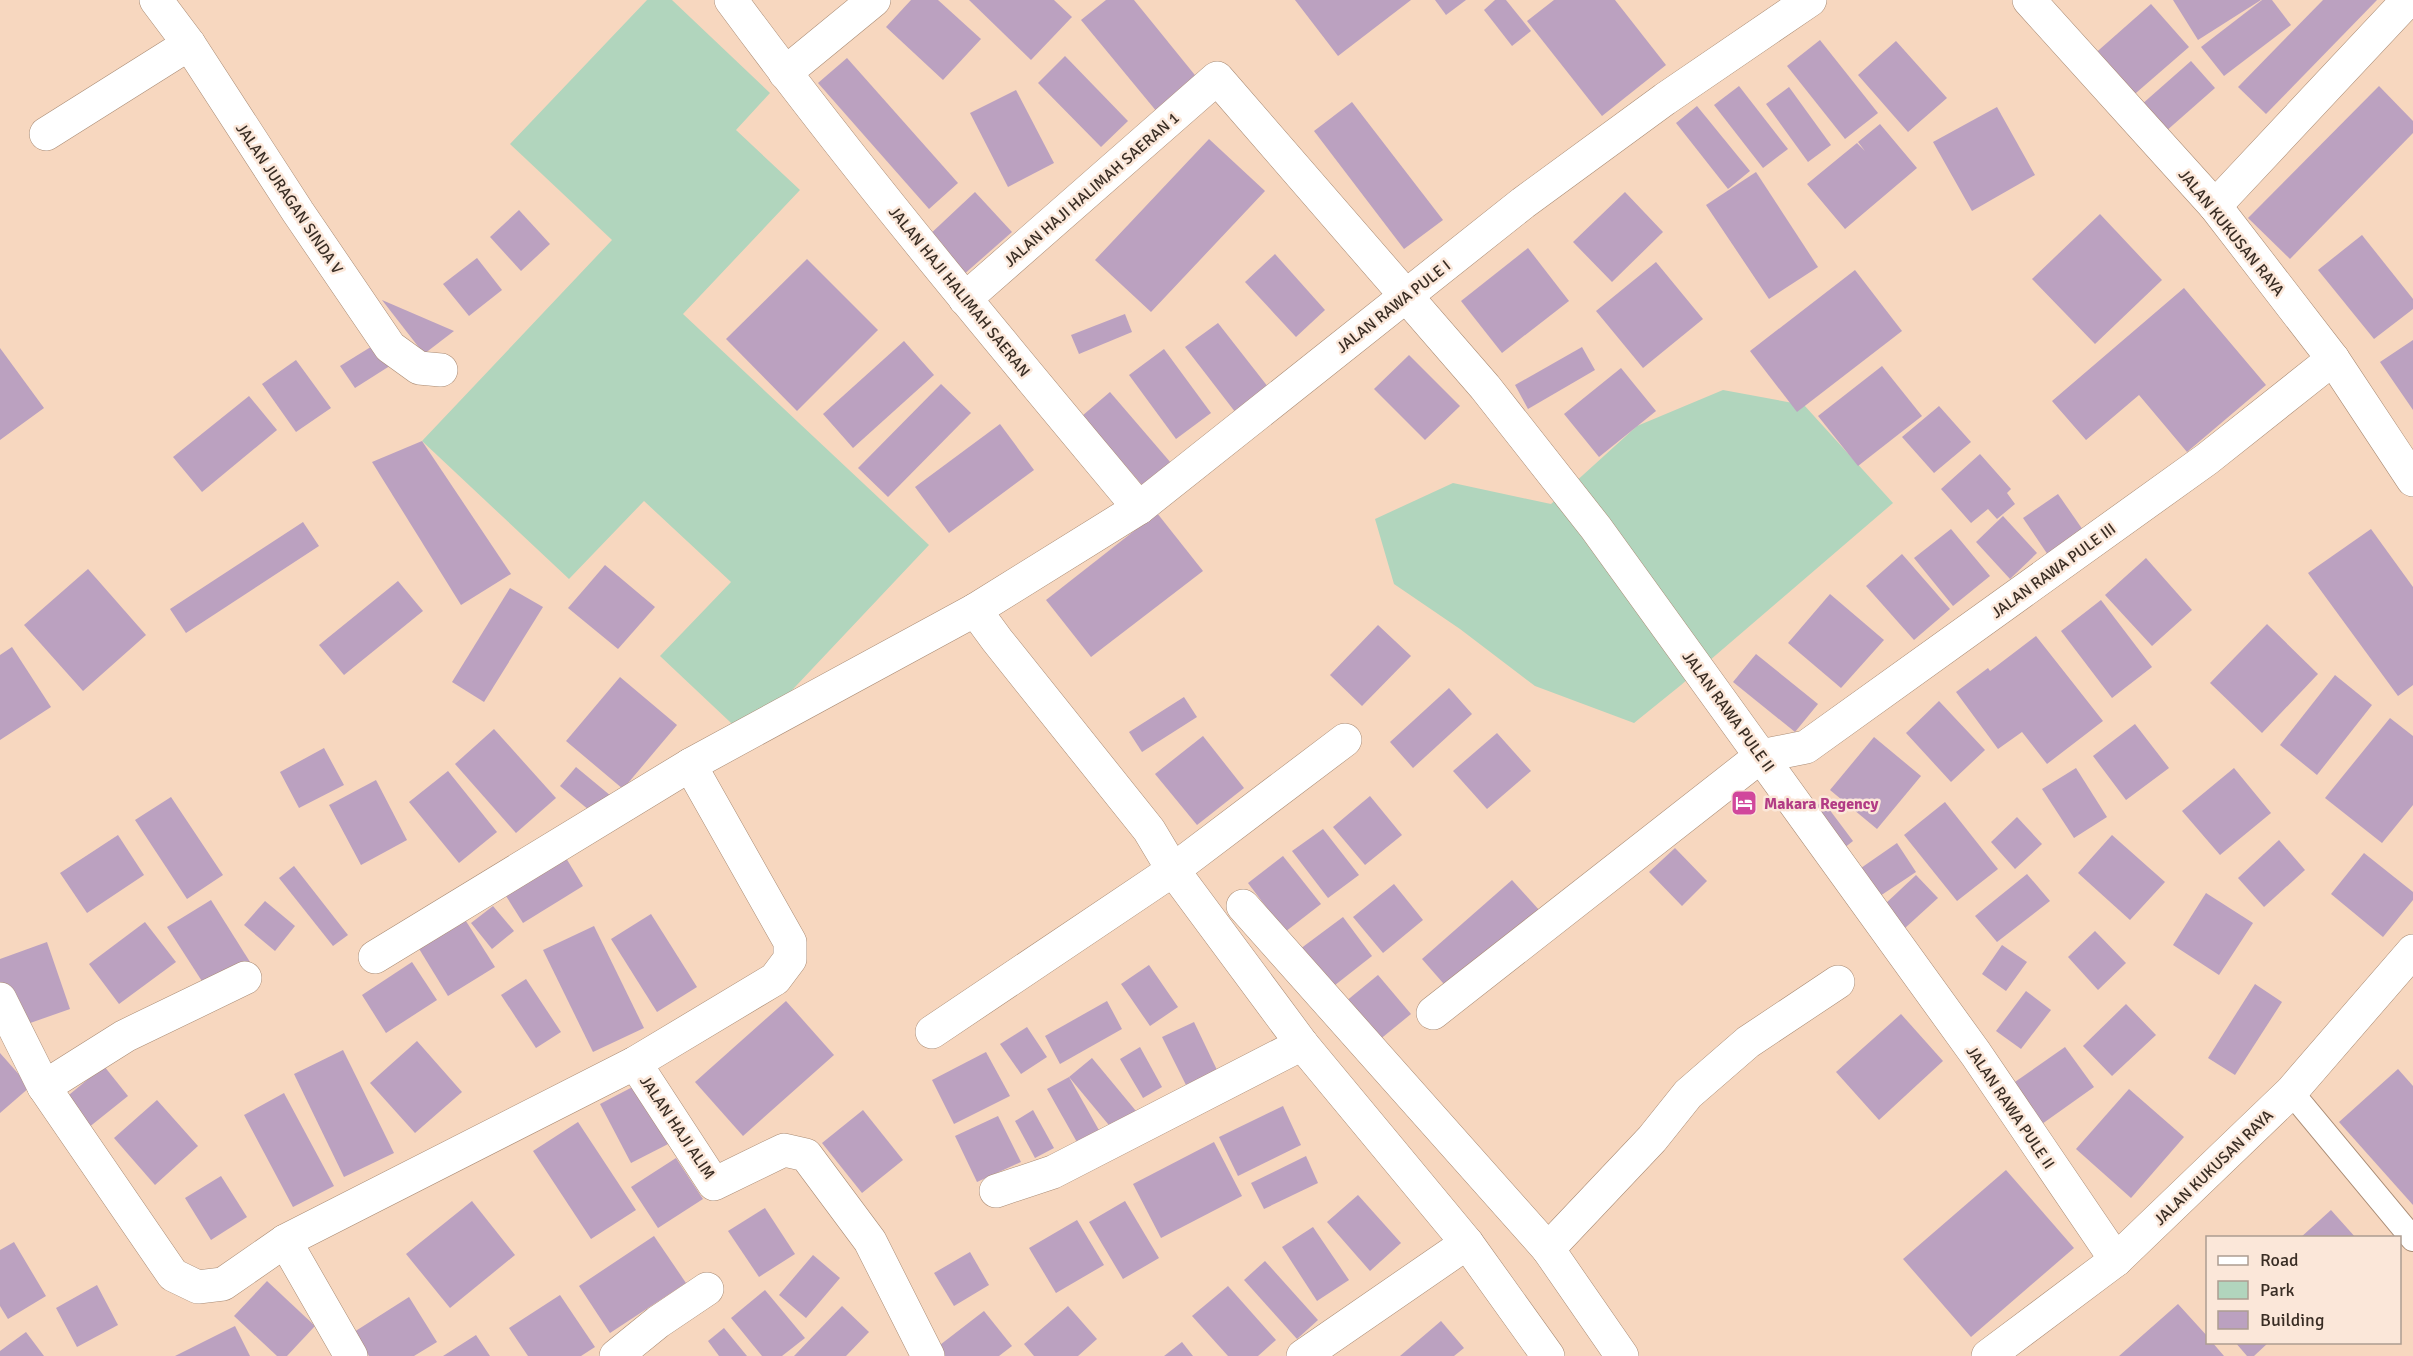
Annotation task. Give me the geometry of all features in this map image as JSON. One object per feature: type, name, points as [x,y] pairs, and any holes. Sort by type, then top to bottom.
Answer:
[{"type":"street","name":"JALAN JURAGAN SINDA V","points":[[156,0],[189,44],[298,212],[390,347],[419,368],[441,370]]},
{"type":"street","name":"JALAN HAJI HALIMAH SAERAN","points":[[731,0],[785,73],[965,299],[1139,508]]},
{"type":"street","points":[[785,73],[874,0]]},
{"type":"street","name":"JALAN RAWA PULE I","points":[[375,957],[690,765],[975,610],[1139,508],[1523,203],[1665,99],[1810,0]]},
{"type":"street","name":"JALAN KUKUSAN RAYA","points":[[2029,0],[2215,206],[2332,359],[2413,480]]},
{"type":"street","points":[[2215,206],[2408,0]]},
{"type":"street","points":[[46,134],[189,44]]},
{"type":"street","name":"JALAN RAWA PULE II","points":[[1217,78],[1485,387],[1596,528],[1976,1054],[2116,1260]]},
{"type":"street","name":"JALAN HAJI HALIMAH SAERAN 1","points":[[965,299],[1217,78]]},
{"type":"street","name":"JALAN RAWA PULE III","points":[[1761,756],[1806,747],[2207,459],[2332,359]]},
{"type":"street","points":[[975,610],[1149,830],[1173,870],[1302,1044],[1467,1243],[1548,1356]]},
{"type":"street","points":[[932,1032],[1173,870],[1345,740]]},
{"type":"street","points":[[1433,1013],[1761,756]]},
{"type":"street","points":[[0,999],[44,1087],[173,1275],[198,1287],[223,1284],[285,1241],[635,1063],[775,979],[790,959],[790,942],[690,765]]},
{"type":"street","points":[[1243,906],[1548,1249],[1622,1356]]},
{"type":"street","name":"JALAN KUKUSAN RAYA","points":[[1988,1356],[2116,1260],[2291,1092],[2413,951]]},
{"type":"street","points":[[44,1087],[125,1036],[245,978]]},
{"type":"street","points":[[1548,1249],[1652,1139],[1688,1094],[1748,1042],[1838,982]]},
{"type":"street","points":[[996,1191],[1053,1172],[1302,1044]]},
{"type":"street","name":"JALAN HAJI ALIM","points":[[635,1063],[714,1184],[784,1150],[806,1155],[870,1241],[928,1356]]},
{"type":"street","points":[[285,1241],[351,1356]]},
{"type":"street","points":[[1303,1356],[1467,1243]]},
{"type":"street","points":[[616,1356],[658,1322],[707,1289]]},
{"type":"lane","points":[[2291,1092],[2413,1239]]},
{"type":"green space","points":[[647,0],[672,0],[770,93],[736,130],[800,190],[683,314],[929,545],[747,738],[660,656],[731,582],[644,501],[569,579],[422,441],[612,240],[510,144]]},
{"type":"green space","points":[[1723,390],[1804,405],[1893,503],[1634,723],[1535,686],[1460,629],[1394,584],[1375,519],[1453,483],[1551,504],[1637,426]]},
{"type":"building","points":[[911,0],[938,0],[981,39],[943,80],[886,27]]},
{"type":"building","points":[[969,0],[1054,0],[1072,17],[1031,60]]},
{"type":"building","points":[[1106,0],[1134,0],[1203,85],[1162,118],[1081,20]]},
{"type":"building","points":[[1295,0],[1411,0],[1338,56]]},
{"type":"building","points":[[1435,0],[1466,0],[1446,15]]},
{"type":"building","points":[[1495,0],[1506,0],[1531,31],[1512,46],[1484,10]]},
{"type":"building","points":[[1554,0],[1615,0],[1666,65],[1602,116],[1527,21]]},
{"type":"building","points":[[2173,0],[2261,0],[2198,40]]},
{"type":"building","points":[[2262,0],[2272,0],[2291,25],[2224,76],[2201,47]]},
{"type":"building","points":[[2323,0],[2377,0],[2266,114],[2238,87]]},
{"type":"building","points":[[2151,4],[2189,47],[2129,99],[2091,57]]},
{"type":"building","points":[[1820,40],[1878,113],[1845,139],[1787,66]]},
{"type":"building","points":[[1896,41],[1947,98],[1908,132],[1858,75]]},
{"type":"building","points":[[1065,56],[1128,121],[1101,147],[1038,83]]},
{"type":"building","points":[[847,58],[958,183],[929,209],[818,83]]},
{"type":"building","points":[[2191,61],[2215,88],[2165,132],[2141,105]]},
{"type":"building","points":[[1739,86],[1788,149],[1763,168],[1714,105]]},
{"type":"building","points":[[2379,86],[2413,121],[2413,133],[2290,259],[2248,218]]},
{"type":"building","points":[[1789,87],[1831,145],[1808,162],[1766,104]]},
{"type":"building","points":[[1016,90],[1054,163],[1008,187],[970,113]]},
{"type":"building","points":[[1352,102],[1443,220],[1404,249],[1314,131]]},
{"type":"building","points":[[1697,106],[1750,171],[1728,189],[1676,123]]},
{"type":"building","points":[[1997,107],[2035,175],[1972,211],[1933,142]]},
{"type":"building","points":[[1880,124],[1917,168],[1845,229],[1807,184],[1857,143],[1865,151],[1858,142]]},
{"type":"building","points":[[1209,139],[1265,191],[1151,312],[1095,260]]},
{"type":"building","points":[[1756,172],[1818,267],[1769,299],[1706,205]]},
{"type":"building","points":[[975,192],[1012,232],[962,276],[926,238]]},
{"type":"building","points":[[1625,192],[1663,232],[1612,282],[1573,242]]},
{"type":"building","points":[[519,210],[550,244],[521,271],[490,237]]},
{"type":"building","points":[[2100,214],[2162,280],[2095,344],[2032,279]]},
{"type":"building","points":[[2362,235],[2413,299],[2413,309],[2374,339],[2318,270]]},
{"type":"building","points":[[1528,248],[1569,301],[1502,353],[1461,301]]},
{"type":"building","points":[[1275,254],[1325,310],[1296,337],[1245,282]]},
{"type":"building","points":[[477,258],[502,290],[469,316],[443,284]]},
{"type":"building","points":[[807,259],[878,330],[797,411],[726,339]]},
{"type":"building","points":[[1656,262],[1703,319],[1643,368],[1596,311]]},
{"type":"building","points":[[1855,270],[1902,331],[1797,412],[1750,351]]},
{"type":"building","points":[[2184,288],[2266,385],[2187,452],[2139,395],[2086,440],[2052,401]]},
{"type":"building","points":[[382,300],[454,331],[424,354]]},
{"type":"building","points":[[1125,314],[1132,332],[1079,354],[1071,335]]},
{"type":"building","points":[[1218,323],[1272,392],[1239,417],[1185,347]]},
{"type":"building","points":[[382,340],[396,362],[355,388],[340,366]]},
{"type":"building","points":[[2413,340],[2413,410],[2380,362]]},
{"type":"building","points":[[904,341],[934,375],[853,448],[823,414]]},
{"type":"building","points":[[1582,347],[1595,370],[1528,409],[1515,385]]},
{"type":"building","points":[[0,348],[44,408],[0,440]]},
{"type":"building","points":[[1164,349],[1211,413],[1176,439],[1129,375]]},
{"type":"building","points":[[1409,355],[1460,406],[1425,440],[1374,389]]},
{"type":"building","points":[[296,360],[331,408],[296,432],[262,384]]},
{"type":"building","points":[[1882,366],[1922,416],[1858,466],[1818,416]]},
{"type":"building","points":[[1621,368],[1656,411],[1599,457],[1564,414]]},
{"type":"building","points":[[941,384],[971,413],[888,497],[858,468]]},
{"type":"building","points":[[1110,392],[1171,463],[1143,486],[1082,416]]},
{"type":"building","points":[[249,396],[277,430],[202,492],[173,457]]},
{"type":"building","points":[[1939,406],[1971,442],[1934,473],[1902,437]]},
{"type":"building","points":[[1000,424],[1034,470],[949,533],[915,487]]},
{"type":"building","points":[[422,441],[511,574],[461,605],[372,462]]},
{"type":"building","points":[[1980,454],[2011,489],[2007,493],[2015,504],[1997,519],[1988,509],[1971,523],[1941,489]]},
{"type":"building","points":[[2058,494],[2083,530],[2048,555],[2023,518]]},
{"type":"building","points":[[1157,513],[1203,571],[1091,657],[1046,600]]},
{"type":"building","points":[[2003,516],[2037,553],[2010,579],[1976,542]]},
{"type":"building","points":[[303,522],[319,546],[186,633],[170,609]]},
{"type":"building","points":[[1951,529],[1990,576],[1953,606],[1914,558]]},
{"type":"building","points":[[2371,529],[2413,587],[2413,685],[2398,696],[2308,573]]},
{"type":"building","points":[[1902,554],[1950,609],[1914,640],[1866,586]]},
{"type":"building","points":[[2146,558],[2192,610],[2152,646],[2105,595]]},
{"type":"building","points":[[605,565],[655,607],[618,649],[568,608]]},
{"type":"building","points":[[88,569],[146,635],[83,691],[24,625]]},
{"type":"building","points":[[398,581],[423,611],[344,675],[319,645]]},
{"type":"building","points":[[510,588],[543,607],[484,702],[452,682]]},
{"type":"building","points":[[1830,594],[1884,640],[1841,688],[1788,643]]},
{"type":"building","points":[[2101,600],[2152,667],[2112,698],[2061,631]]},
{"type":"building","points":[[2267,624],[2318,674],[2262,733],[2210,683]]},
{"type":"building","points":[[1378,625],[1411,656],[1362,706],[1330,675]]},
{"type":"building","points":[[2036,636],[2103,721],[2047,764],[2022,732],[1998,749],[1956,692],[1988,668],[1990,671]]},
{"type":"building","points":[[12,647],[51,707],[0,740],[0,655]]},
{"type":"building","points":[[1756,654],[1818,704],[1795,732],[1733,682]]},
{"type":"building","points":[[2335,675],[2372,705],[2317,775],[2280,745]]},
{"type":"building","points":[[620,677],[677,725],[623,789],[566,741]]},
{"type":"building","points":[[1449,688],[1472,714],[1413,768],[1390,742]]},
{"type":"building","points":[[1184,697],[1197,717],[1142,752],[1129,732]]},
{"type":"building","points":[[1939,701],[1985,750],[1951,782],[1906,733]]},
{"type":"building","points":[[2390,718],[2413,736],[2413,805],[2382,843],[2325,798]]},
{"type":"building","points":[[2135,724],[2169,768],[2126,800],[2093,756]]},
{"type":"building","points":[[494,729],[556,798],[516,833],[455,764]]},
{"type":"building","points":[[1497,733],[1531,771],[1487,809],[1453,771]]},
{"type":"building","points":[[1203,736],[1244,788],[1197,825],[1155,774]]},
{"type":"building","points":[[1874,737],[1921,776],[1877,829],[1830,790]]},
{"type":"building","points":[[324,748],[344,785],[299,808],[280,772]]},
{"type":"building","points":[[576,767],[611,796],[595,815],[560,786]]},
{"type":"building","points":[[2076,768],[2107,817],[2074,838],[2042,789]]},
{"type":"building","points":[[2234,768],[2271,813],[2220,855],[2182,811]]},
{"type":"building","points":[[448,771],[497,832],[459,863],[409,802]]},
{"type":"building","points":[[376,780],[407,840],[361,865],[329,805]]},
{"type":"building","points":[[1370,796],[1402,835],[1365,865],[1333,827]]},
{"type":"building","points":[[171,797],[223,875],[187,899],[135,820]]},
{"type":"building","points":[[1823,801],[1853,841],[1839,852],[1808,812]]},
{"type":"building","points":[[1945,802],[1998,869],[1957,901],[1904,835]]},
{"type":"building","points":[[2017,817],[2042,844],[2015,869],[1991,842]]},
{"type":"building","points":[[1323,829],[1359,875],[1328,898],[1292,851]]},
{"type":"building","points":[[118,835],[144,875],[87,913],[60,873]]},
{"type":"building","points":[[2112,835],[2165,882],[2130,920],[2078,873]]},
{"type":"building","points":[[2279,840],[2305,870],[2264,907],[2238,878]]},
{"type":"building","points":[[1897,843],[1916,872],[1880,896],[1861,868]]},
{"type":"building","points":[[1675,848],[1707,881],[1682,906],[1649,872]]},
{"type":"building","points":[[2364,853],[2413,892],[2413,900],[2383,937],[2331,894]]},
{"type":"building","points":[[1283,856],[1321,904],[1285,932],[1248,883]]},
{"type":"building","points":[[566,858],[583,886],[523,923],[506,896]]},
{"type":"building","points":[[294,866],[348,935],[333,946],[279,878]]},
{"type":"building","points":[[2027,874],[2050,901],[1997,942],[1975,916]]},
{"type":"building","points":[[1916,875],[1938,898],[1905,928],[1884,905]]},
{"type":"building","points":[[1512,880],[1540,911],[1450,991],[1422,959]]},
{"type":"building","points":[[1394,884],[1423,920],[1383,953],[1353,917]]},
{"type":"building","points":[[2206,893],[2253,923],[2219,975],[2173,945]]},
{"type":"building","points":[[211,900],[250,962],[207,989],[167,927]]},
{"type":"building","points":[[265,901],[295,926],[275,951],[244,925]]},
{"type":"building","points":[[493,906],[514,931],[492,949],[471,923]]},
{"type":"building","points":[[459,910],[495,967],[448,996],[413,939]]},
{"type":"building","points":[[651,914],[697,987],[657,1012],[611,939]]},
{"type":"building","points":[[1343,917],[1372,956],[1330,989],[1300,949]]},
{"type":"building","points":[[145,922],[176,962],[119,1004],[89,964]]},
{"type":"building","points":[[594,926],[644,1028],[593,1052],[543,950]]},
{"type":"building","points":[[2095,931],[2126,963],[2098,990],[2068,957]]},
{"type":"building","points":[[47,942],[70,1009],[16,1028],[0,983],[0,959]]},
{"type":"building","points":[[2002,945],[2027,962],[2006,991],[1982,974]]},
{"type":"building","points":[[412,962],[437,1000],[386,1033],[362,995]]},
{"type":"building","points":[[1149,965],[1178,1007],[1150,1026],[1121,984]]},
{"type":"building","points":[[1378,975],[1411,1014],[1378,1041],[1345,1002]]},
{"type":"building","points":[[526,979],[561,1032],[536,1048],[501,995]]},
{"type":"building","points":[[2255,984],[2282,1002],[2235,1075],[2208,1058]]},
{"type":"building","points":[[2026,991],[2051,1010],[2021,1049],[1996,1031]]},
{"type":"building","points":[[786,1001],[834,1055],[743,1136],[695,1082]]},
{"type":"building","points":[[1107,1001],[1122,1029],[1060,1064],[1045,1036]]},
{"type":"building","points":[[2126,1004],[2156,1035],[2112,1076],[2083,1046]]},
{"type":"building","points":[[1901,1014],[1943,1061],[1879,1120],[1836,1072]]},
{"type":"building","points":[[1194,1022],[1217,1070],[1186,1085],[1162,1037]]},
{"type":"building","points":[[1027,1027],[1047,1057],[1021,1074],[1000,1044]]},
{"type":"building","points":[[417,1041],[462,1092],[415,1133],[370,1083]]},
{"type":"building","points":[[1140,1047],[1162,1087],[1143,1098],[1120,1059]]},
{"type":"building","points":[[2065,1047],[2094,1087],[2042,1124],[2012,1084]]},
{"type":"building","points":[[343,1050],[394,1153],[344,1177],[294,1074]]},
{"type":"building","points":[[986,1052],[1010,1096],[954,1124],[932,1080]]},
{"type":"building","points":[[0,1053],[30,1087],[0,1113]]},
{"type":"building","points":[[1092,1058],[1136,1111],[1113,1130],[1069,1077]]},
{"type":"building","points":[[104,1066],[128,1096],[88,1128],[64,1099]]},
{"type":"building","points":[[2398,1069],[2413,1086],[2413,1205],[2339,1122]]},
{"type":"building","points":[[1069,1077],[1100,1132],[1078,1144],[1047,1089]]},
{"type":"building","points":[[644,1081],[676,1140],[631,1163],[600,1104]]},
{"type":"building","points":[[2129,1089],[2184,1137],[2131,1198],[2076,1149]]},
{"type":"building","points":[[284,1093],[334,1186],[293,1207],[244,1115]]},
{"type":"building","points":[[157,1100],[198,1146],[155,1185],[114,1138]]},
{"type":"building","points":[[1283,1106],[1301,1145],[1238,1176],[1219,1137]]},
{"type":"building","points":[[863,1110],[903,1160],[862,1193],[822,1143]]},
{"type":"building","points":[[1033,1110],[1054,1148],[1035,1158],[1015,1121]]},
{"type":"building","points":[[998,1116],[1021,1162],[977,1182],[955,1136]]},
{"type":"building","points":[[578,1122],[636,1210],[591,1239],[533,1151]]},
{"type":"building","points":[[1214,1142],[1242,1196],[1161,1238],[1133,1184]]},
{"type":"building","points":[[1306,1156],[1318,1183],[1264,1209],[1251,1183]]},
{"type":"building","points":[[676,1158],[703,1199],[658,1228],[631,1187]]},
{"type":"building","points":[[2006,1170],[2074,1248],[1971,1337],[1903,1259]]},
{"type":"building","points":[[221,1176],[247,1217],[211,1240],[185,1198]]},
{"type":"building","points":[[1358,1195],[1401,1243],[1370,1271],[1327,1222]]},
{"type":"building","points":[[472,1201],[515,1255],[450,1308],[406,1254]]},
{"type":"building","points":[[1125,1201],[1159,1258],[1123,1279],[1089,1222]]},
{"type":"building","points":[[765,1208],[795,1254],[759,1277],[728,1231]]},
{"type":"building","points":[[2331,1210],[2354,1236],[2302,1236]]},
{"type":"building","points":[[1077,1220],[1104,1265],[1056,1293],[1029,1248]]},
{"type":"building","points":[[1313,1227],[1349,1280],[1317,1301],[1282,1247]]},
{"type":"building","points":[[654,1236],[686,1283],[610,1333],[579,1286]]},
{"type":"building","points":[[14,1242],[46,1296],[8,1319],[0,1306],[0,1250]]},
{"type":"building","points":[[970,1252],[989,1285],[954,1306],[934,1273]]},
{"type":"building","points":[[813,1255],[840,1278],[806,1318],[779,1295]]},
{"type":"building","points":[[1265,1261],[1318,1320],[1297,1339],[1244,1280]]},
{"type":"building","points":[[267,1281],[315,1326],[287,1356],[277,1356],[234,1316]]},
{"type":"building","points":[[97,1285],[118,1325],[77,1347],[56,1308]]},
{"type":"building","points":[[1228,1286],[1276,1340],[1258,1356],[1228,1356],[1192,1316]]},
{"type":"building","points":[[765,1290],[805,1338],[782,1356],[762,1356],[731,1318]]},
{"type":"building","points":[[560,1295],[595,1347],[581,1356],[528,1356],[509,1328]]},
{"type":"building","points":[[409,1297],[437,1342],[414,1356],[369,1356],[354,1332]]},
{"type":"building","points":[[2178,1304],[2206,1335],[2206,1344],[2214,1344],[2224,1356],[2119,1356]]},
{"type":"building","points":[[842,1306],[869,1332],[846,1356],[794,1356]]},
{"type":"building","points":[[1068,1306],[1097,1339],[1078,1356],[1034,1356],[1024,1344]]},
{"type":"building","points":[[984,1311],[1012,1346],[999,1356],[942,1356],[936,1348]]},
{"type":"building","points":[[1441,1321],[1464,1348],[1454,1356],[1400,1356]]},
{"type":"building","points":[[235,1326],[250,1356],[175,1356]]},
{"type":"building","points":[[724,1328],[747,1356],[719,1356],[708,1341]]},
{"type":"building","points":[[26,1332],[44,1356],[0,1356],[0,1351]]},
{"type":"building","points":[[476,1335],[490,1356],[443,1356]]},
{"type":"building","points":[[1182,1342],[1193,1356],[1164,1356]]},
{"type":"building","points":[[2237,1344],[2267,1344],[2254,1356],[2247,1356]]},
{"type":"place","name":"Makara Regency","points":[[1744,803]]}]
